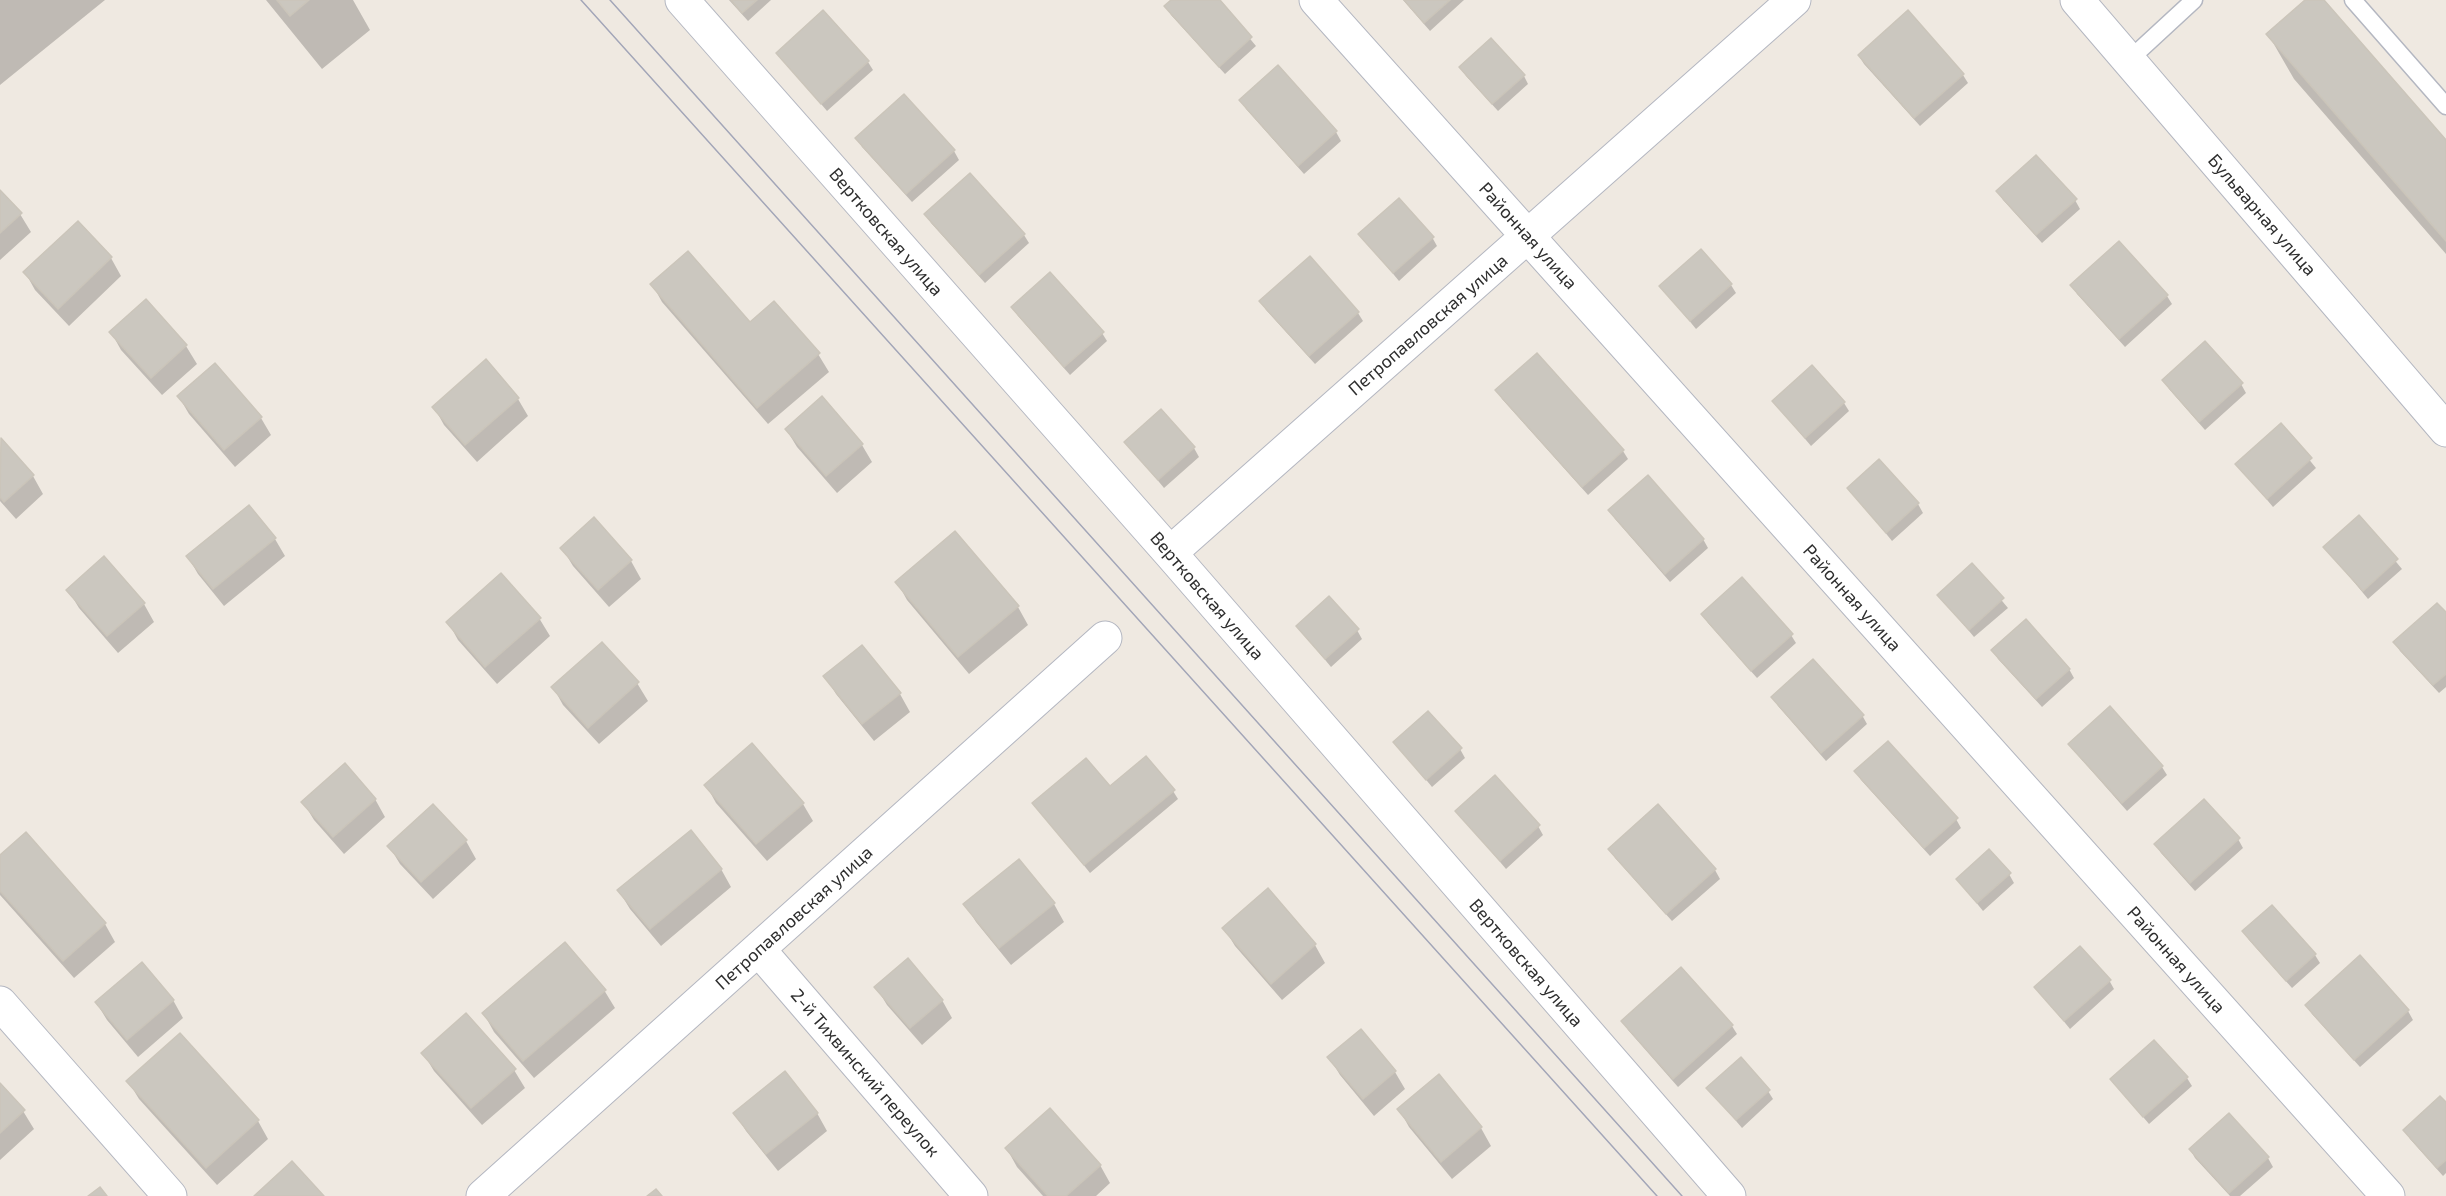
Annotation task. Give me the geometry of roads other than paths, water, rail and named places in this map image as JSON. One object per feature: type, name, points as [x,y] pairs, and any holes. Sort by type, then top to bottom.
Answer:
[{"type":"street","name":"Вертковская улица","points":[[682,0],[1170,553],[1729,1196]]},
{"type":"street","name":"Районная улица","points":[[1317,0],[2388,1196]]},
{"type":"street","name":"Петропавловская улица","points":[[1170,553],[1794,0]]},
{"type":"street","name":"Бульварная улица","points":[[2077,0],[2446,430]]},
{"type":"street","name":"Петропавловская улица","points":[[483,1196],[1105,638]]},
{"type":"street","name":"2-й Тихвинский переулок","points":[[759,950],[971,1196]]},
{"type":"street","points":[[0,1003],[170,1196]]},
{"type":"lane","points":[[2129,60],[2194,0]]},
{"type":"lane","points":[[2353,0],[2446,106]]},
{"type":"tram line","points":[[581,0],[1657,1196]]},
{"type":"tram line","points":[[610,0],[1682,1196]]}]
